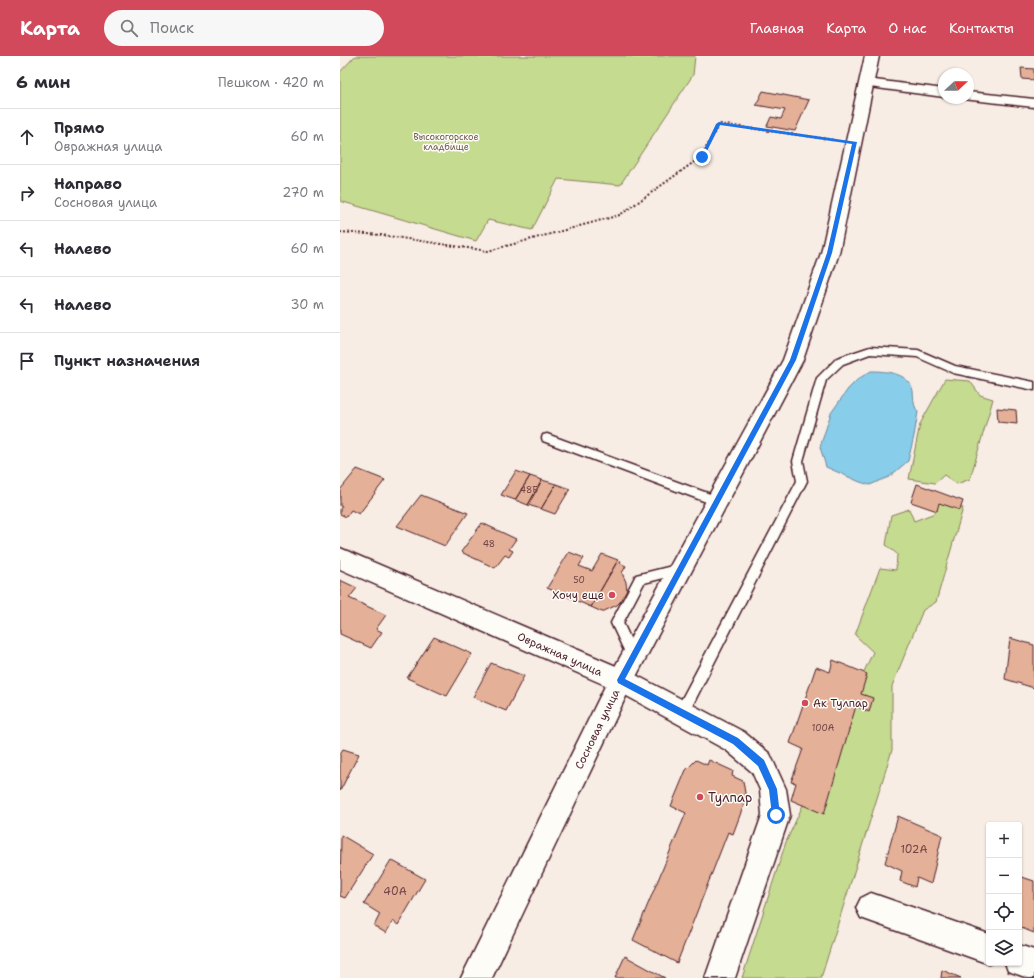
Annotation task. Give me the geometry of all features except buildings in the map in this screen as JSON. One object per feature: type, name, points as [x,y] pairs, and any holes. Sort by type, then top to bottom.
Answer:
[{"type":"street","name":"Сосновая улица","points":[[476,978],[621,680],[793,360],[830,253],[872,56]]},
{"type":"street","points":[[867,82],[938,92]]},
{"type":"street","points":[[974,97],[1034,103]]},
{"type":"street","name":"Овражная улица","points":[[340,558],[621,680],[735,741],[761,763],[773,789],[776,815],[720,978]]},
{"type":"street","points":[[871,908],[986,948]]},
{"type":"street","points":[[1022,961],[1034,965]]},
{"type":"lane","points":[[682,712],[802,481],[798,461],[822,378],[840,361],[870,350],[918,354],[953,369],[1034,386]]},
{"type":"lane","points":[[547,438],[717,501]]},
{"type":"lane","points":[[633,657],[617,623],[640,579],[680,569]]},
{"type":"path","points":[[340,232],[381,235],[488,251],[620,215],[702,157],[719,124],[854,142]]},
{"type":"green space","name":"Высокогорское кладбище","points":[[355,56],[695,56],[693,75],[620,185],[558,179],[532,230],[488,220],[476,241],[340,201],[340,72]]},
{"type":"green space","points":[[945,379],[970,381],[980,395],[993,399],[970,479],[957,484],[944,475],[935,483],[909,479],[920,424]]},
{"type":"green space","points":[[939,501],[963,508],[936,602],[923,610],[892,686],[892,750],[821,978],[742,978],[786,842],[873,652],[855,635],[880,568],[896,570],[897,554],[886,545],[891,515],[909,509],[914,521],[935,513]]},
{"type":"water","points":[[871,371],[896,374],[907,380],[911,385],[914,405],[918,412],[908,461],[889,477],[870,485],[826,467],[820,447],[831,413],[848,389],[858,379]]},
{"type":"place","name":"Хочу еще","points":[[612,595]]},
{"type":"place","name":"Ак Тулпар","points":[[805,703]]},
{"type":"place","name":"Тулпар","points":[[700,797]]},
{"type":"route","points":[[702,157],[719,124],[854,142],[830,253],[793,360],[621,680],[735,741],[761,763],[773,789],[776,815]]}]
